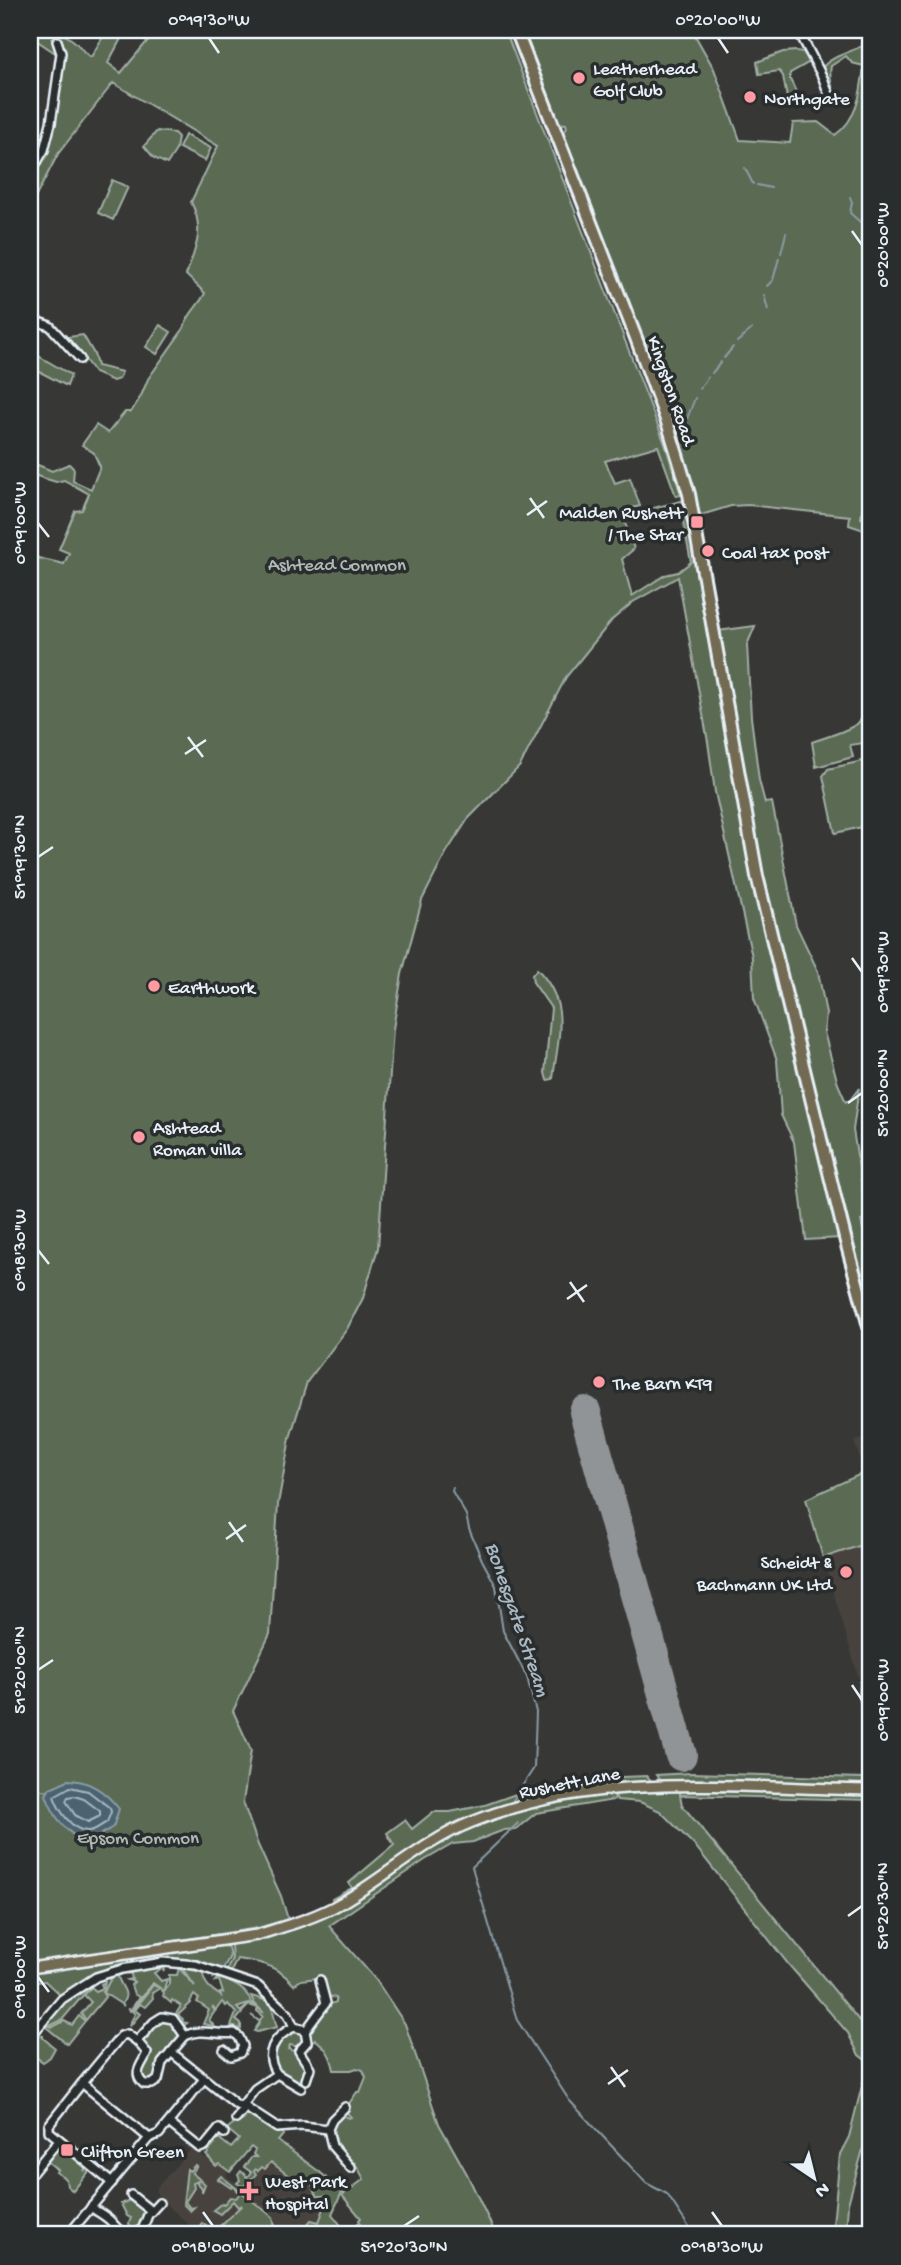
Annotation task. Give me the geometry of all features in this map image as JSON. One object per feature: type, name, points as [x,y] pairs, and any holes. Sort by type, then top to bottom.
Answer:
[{"type":"highway","name":"Kingston Road","points":[[516,30],[636,338],[690,494],[757,876],[871,1334]]},
{"type":"main road","name":"Rushett Lane","points":[[30,1968],[257,1935],[340,1904],[445,1834],[473,1821],[570,1795],[606,1789],[677,1785],[871,1790]]},
{"type":"street","points":[[797,30],[823,78],[829,95]]},
{"type":"street","points":[[30,174],[44,150],[51,122],[61,53],[57,41]]},
{"type":"street","points":[[30,319],[50,326],[80,359]]},
{"type":"street","points":[[30,2036],[62,1999],[96,1977],[122,1969],[165,1962],[209,1968],[258,1986],[288,2014],[294,2027],[305,2031]]},
{"type":"street","points":[[305,2031],[331,2001],[320,1980]]},
{"type":"street","points":[[137,2042],[153,2022],[164,2016],[174,2020],[186,2036]]},
{"type":"street","points":[[294,2027],[278,2036],[270,2058],[277,2074],[301,2088]]},
{"type":"street","points":[[112,2183],[49,2132],[48,2126],[122,2035],[127,2034],[147,2052],[138,2068],[139,2079],[144,2084],[158,2081],[162,2064],[186,2036],[201,2031],[237,2035],[243,2046],[240,2053],[230,2056],[224,2050]]},
{"type":"street","points":[[305,2031],[307,2042],[295,2049],[310,2067],[306,2080]]},
{"type":"street","points":[[171,2052],[237,2105],[276,2128],[304,2126],[328,2129]]},
{"type":"street","points":[[236,2119],[254,2091],[277,2074]]},
{"type":"street","points":[[68,2235],[149,2138],[159,2134],[204,2079]]},
{"type":"street","points":[[82,2083],[149,2138]]},
{"type":"street","points":[[349,2116],[344,2109],[328,2129],[332,2146],[351,2168]]},
{"type":"street","points":[[169,2123],[200,2148],[205,2146],[219,2129]]},
{"type":"street","points":[[32,2173],[59,2140]]},
{"type":"street","points":[[131,2196],[151,2211]]},
{"type":"street","points":[[91,2207],[124,2235],[140,2231],[151,2211],[159,2203]]},
{"type":"shaded area","points":[[871,1435],[871,1484],[870,1484],[854,1442]]},
{"type":"shaded area","points":[[871,1542],[871,1679],[860,1682],[823,1558]]},
{"type":"shaded area","name":"West Park Hospital","points":[[192,2148],[216,2166],[219,2163],[229,2171],[226,2176],[245,2186],[262,2167],[271,2162],[297,2182],[311,2165],[341,2192],[323,2235],[205,2235],[196,2231],[159,2198],[156,2191]]},
{"type":"green space","name":"Ashtead Common","points":[[30,30],[62,34],[73,40],[91,57],[107,30],[119,30],[124,33],[108,63],[121,73],[145,44],[162,30],[505,30],[665,444],[681,495],[676,496],[658,446],[605,461],[615,483],[630,478],[640,506],[621,511],[634,549],[622,559],[632,596],[665,575],[678,572],[691,562],[683,521],[674,510],[647,513],[646,510],[685,500],[742,824],[840,1238],[806,1240],[794,1142],[781,1115],[777,1060],[754,998],[752,957],[715,792],[678,577],[633,602],[612,620],[566,677],[520,766],[468,819],[446,853],[422,900],[402,974],[393,1029],[378,1248],[363,1298],[347,1329],[307,1382],[290,1438],[278,1504],[270,1634],[233,1711],[251,1750],[243,1802],[288,1919],[258,1928],[30,1963],[30,556],[64,564],[69,553],[59,549],[75,511],[82,510],[89,494],[64,480],[56,482],[30,474],[30,466],[38,465],[52,471],[69,464],[74,469],[73,481],[91,489],[100,467],[94,453],[82,445],[96,425],[108,433],[125,412],[131,412],[148,379],[205,293],[186,275],[198,238],[198,221],[191,202],[218,146],[113,83],[58,154],[35,198],[30,197],[30,180],[41,166],[49,145],[64,59],[30,36]]},
{"type":"green space","points":[[521,30],[692,30],[714,69],[740,140],[790,143],[793,123],[818,122],[835,135],[849,121],[860,95],[864,66],[852,63],[846,56],[831,66],[830,75],[835,94],[840,101],[838,102],[835,101],[822,68],[837,57],[866,44],[865,31],[851,36],[849,30],[871,30],[871,456],[861,518],[871,523],[871,599],[865,601],[864,567],[870,554],[864,530],[849,525],[850,516],[748,505],[731,506],[701,515],[699,512],[688,474],[562,135],[567,128],[566,124],[557,123]]},
{"type":"green space","points":[[783,52],[803,52],[810,62],[790,73],[797,94],[787,98],[783,76],[779,71],[759,74],[757,62]]},
{"type":"green space","points":[[157,131],[174,133],[178,137],[176,150],[167,164],[154,158],[144,146]]},
{"type":"green space","points":[[185,135],[211,148],[205,161],[179,148]]},
{"type":"green space","points":[[112,180],[128,187],[113,220],[98,213]]},
{"type":"green space","points":[[160,325],[171,332],[157,354],[146,347]]},
{"type":"green space","points":[[83,335],[94,354],[97,366],[122,372],[119,379],[113,381],[95,373],[68,337]]},
{"type":"green space","points":[[30,351],[71,375],[67,386],[30,367]]},
{"type":"green space","points":[[755,626],[747,645],[751,717],[759,780],[765,803],[772,802],[796,925],[818,971],[826,1014],[824,1032],[838,1084],[846,1102],[859,1088],[853,1130],[867,1218],[861,1221],[871,1262],[871,1308],[762,884],[717,631]]},
{"type":"green space","points":[[870,660],[871,747],[870,742],[850,745],[853,757],[816,767],[812,742],[850,728],[862,717],[862,661]]},
{"type":"green space","points":[[871,759],[871,825],[835,833],[823,776],[828,769]]},
{"type":"green space","points":[[537,969],[555,995],[560,1021],[553,1079],[547,1080],[545,1073],[551,1008],[533,982],[532,975]]},
{"type":"green space","points":[[865,1472],[871,1484],[871,1542],[823,1558],[806,1499]]},
{"type":"green space","points":[[871,1679],[871,1737],[859,1698],[860,1682]]},
{"type":"green space","points":[[691,1773],[862,1778],[871,1776],[871,1786],[661,1782],[656,1775]]},
{"type":"green space","points":[[647,1776],[660,1791],[678,1790],[680,1793],[681,1789],[871,1793],[871,1800],[680,1795],[682,1805],[871,2035],[871,2120],[848,2204],[846,2235],[832,2235],[840,2154],[849,2137],[868,2062],[859,2055],[848,2033],[789,1965],[696,1847],[660,1811],[640,1802],[617,1800],[615,1795],[614,1800],[536,1813],[516,1829],[504,1830],[473,1842],[453,1844],[329,1926],[376,1980],[405,2024],[439,2124],[496,2235],[346,2235],[346,2230],[360,2222],[361,2218],[341,2194],[332,2214],[343,2228],[341,2235],[317,2234],[307,2225],[311,2220],[319,2222],[326,2196],[317,2196],[310,2180],[298,2183],[271,2162],[265,2169],[255,2169],[256,2174],[246,2185],[241,2186],[237,2183],[240,2180],[238,2175],[241,2171],[247,2177],[251,2172],[244,2167],[252,2157],[256,2157],[253,2154],[255,2150],[251,2147],[230,2172],[219,2164],[216,2166],[206,2155],[209,2153],[206,2149],[210,2150],[215,2144],[212,2141],[216,2136],[231,2148],[239,2139],[227,2129],[239,2119],[242,2121],[245,2118],[242,2115],[245,2111],[272,2130],[282,2131],[283,2135],[278,2141],[344,2194],[364,2179],[355,2163],[346,2160],[335,2147],[330,2135],[333,2122],[342,2115],[351,2117],[346,2108],[357,2092],[360,2092],[366,2077],[363,2070],[357,2068],[334,2070],[330,2056],[319,2042],[315,2039],[308,2045],[308,2032],[328,2005],[336,2002],[336,1998],[326,1996],[317,1978],[301,1980],[294,1985],[275,1969],[254,1962],[237,1959],[230,1974],[227,1970],[232,1958],[233,1943],[316,1921],[339,1909],[332,1899],[352,1888],[349,1883],[394,1845],[387,1833],[405,1820],[412,1829],[433,1812],[450,1812],[485,1805],[516,1794],[533,1793],[596,1778]]},
{"type":"green space","points":[[228,1947],[230,1956],[223,1969],[185,1960],[167,1960],[104,1972],[62,1997],[45,1981],[30,1983],[30,1971],[141,1954]]},
{"type":"green space","points":[[163,1966],[164,1971],[162,1968],[154,1973],[161,1981],[167,1979],[163,1992],[153,1983],[132,2009],[139,1997],[134,1994],[131,1985],[134,1982],[128,1980],[132,1979],[131,1974],[126,1973]]},
{"type":"green space","points":[[179,1968],[195,1986],[182,1968],[216,1975],[213,1979],[214,1975],[203,1973],[212,1989],[221,1996],[220,1993],[223,1993],[219,1980],[216,1981],[219,1977],[243,1990],[251,2003],[237,2008],[242,2013],[236,2020],[241,2024],[241,2029],[231,2026],[236,2013],[228,2004],[226,2006],[222,2002],[216,2010],[212,2007],[215,2011],[209,2020],[214,2026],[203,2024],[209,2010],[197,2002],[199,1999],[194,1995],[191,2003],[178,2015],[183,2019],[182,2022],[187,2023],[182,2027],[174,2017],[181,2006],[172,2000],[171,2003],[163,1996],[169,1984],[169,1975],[177,1975]]},
{"type":"green space","points":[[122,1974],[118,1976],[125,1993],[122,2004],[124,2006],[104,1993],[112,1978]]},
{"type":"green space","points":[[105,1982],[105,1997],[86,2020],[81,2014],[91,2002],[84,1995],[91,1987],[96,1991],[103,1988],[101,1984]]},
{"type":"green space","points":[[90,1983],[91,1986],[62,2020],[52,2025],[45,2023],[64,1999]]},
{"type":"green space","points":[[153,1985],[160,1988],[152,1993],[153,1998],[145,2007],[140,2004],[135,2010],[140,2014],[130,2026],[135,2014],[132,2011]]},
{"type":"green space","points":[[251,1996],[272,2006],[277,2027],[254,2031],[260,2022],[251,2015],[259,2021],[263,2016],[257,2011],[258,2008],[264,2013]]},
{"type":"green space","points":[[79,2016],[85,2021],[67,2044],[45,2025],[53,2027],[64,2021],[72,2025]]},
{"type":"green space","points":[[169,2019],[181,2036],[158,2077],[149,2083],[141,2079],[140,2070],[147,2057],[141,2039],[143,2036],[147,2039],[151,2034],[148,2032],[159,2021]]},
{"type":"green space","points":[[291,2030],[301,2030],[304,2041],[299,2047],[290,2045],[288,2049],[296,2052],[307,2065],[304,2081],[296,2083],[277,2069],[274,2060],[274,2046]]},
{"type":"green space","points":[[35,2035],[43,2036],[55,2048],[43,2062],[30,2053],[30,2042]]},
{"type":"green space","points":[[58,2147],[86,2167],[84,2171],[87,2168],[90,2170],[73,2191],[67,2186],[66,2179],[48,2162]]},
{"type":"green space","points":[[197,2166],[192,2173],[205,2184],[202,2192],[198,2181],[193,2183],[194,2188],[185,2202],[190,2208],[194,2207],[190,2211],[183,2204],[187,2169],[190,2171]]},
{"type":"green space","points":[[221,2176],[273,2217],[277,2235],[214,2235],[200,2227],[202,2223],[215,2233],[242,2205],[238,2207],[233,2201],[220,2214],[213,2210],[240,2193],[233,2186],[231,2188],[218,2179]]},
{"type":"green space","points":[[132,2199],[146,2213],[141,2227],[131,2232],[131,2218],[121,2204]]},
{"type":"water","points":[[68,1780],[83,1782],[109,1797],[119,1809],[113,1827],[91,1839],[80,1838],[67,1830],[56,1816],[46,1795],[50,1788]]},
{"type":"waterway","points":[[867,132],[871,115]]},
{"type":"waterway","points":[[745,168],[753,184]]},
{"type":"waterway","points":[[757,185],[771,188]]},
{"type":"waterway","points":[[850,197],[850,213],[860,222]]},
{"type":"waterway","points":[[781,253],[786,233]]},
{"type":"waterway","points":[[767,286],[773,280],[779,258]]},
{"type":"waterway","points":[[764,295],[768,310]]},
{"type":"waterway","points":[[737,342],[752,329]]},
{"type":"waterway","points":[[724,358],[733,347]]},
{"type":"waterway","points":[[712,373],[721,362]]},
{"type":"waterway","points":[[699,389],[708,377]]},
{"type":"waterway","points":[[682,432],[695,398]]},
{"type":"waterway","name":"Bonesgate Stream","points":[[453,1487],[452,1491],[466,1515],[482,1560],[496,1586],[503,1631],[527,1677],[536,1712],[534,1768],[513,1800]]},
{"type":"waterway","points":[[30,1788],[48,1791]]},
{"type":"waterway","name":"Bonesgate Stream","points":[[518,1823],[472,1867],[517,2020],[569,2100],[646,2183],[667,2194],[694,2235]]},
{"type":"runway","points":[[585,1412],[681,1755]]},
{"type":"place","name":"Leatherhead Golf Club","points":[[579,78]]},
{"type":"place","name":"Northgate","points":[[750,97]]},
{"type":"place","name":"Malden Rushett / The Star","points":[[697,522]]},
{"type":"place","name":"Coal tax post","points":[[708,551]]},
{"type":"place","name":"Earthwork","points":[[154,986]]},
{"type":"place","name":"Ashtead Roman villa","points":[[139,1137]]},
{"type":"place","name":"The Barn KT9","points":[[599,1382]]},
{"type":"place","name":"Scheidt & Bachmann UK Ltd","points":[[846,1572]]},
{"type":"place","name":"Clifton Green","points":[[67,2150]]},
{"type":"place","name":"West Park Hospital","points":[[249,2191]]},
{"type":"park label","name":"Epsom Common","points":[[138,1836]]}]
